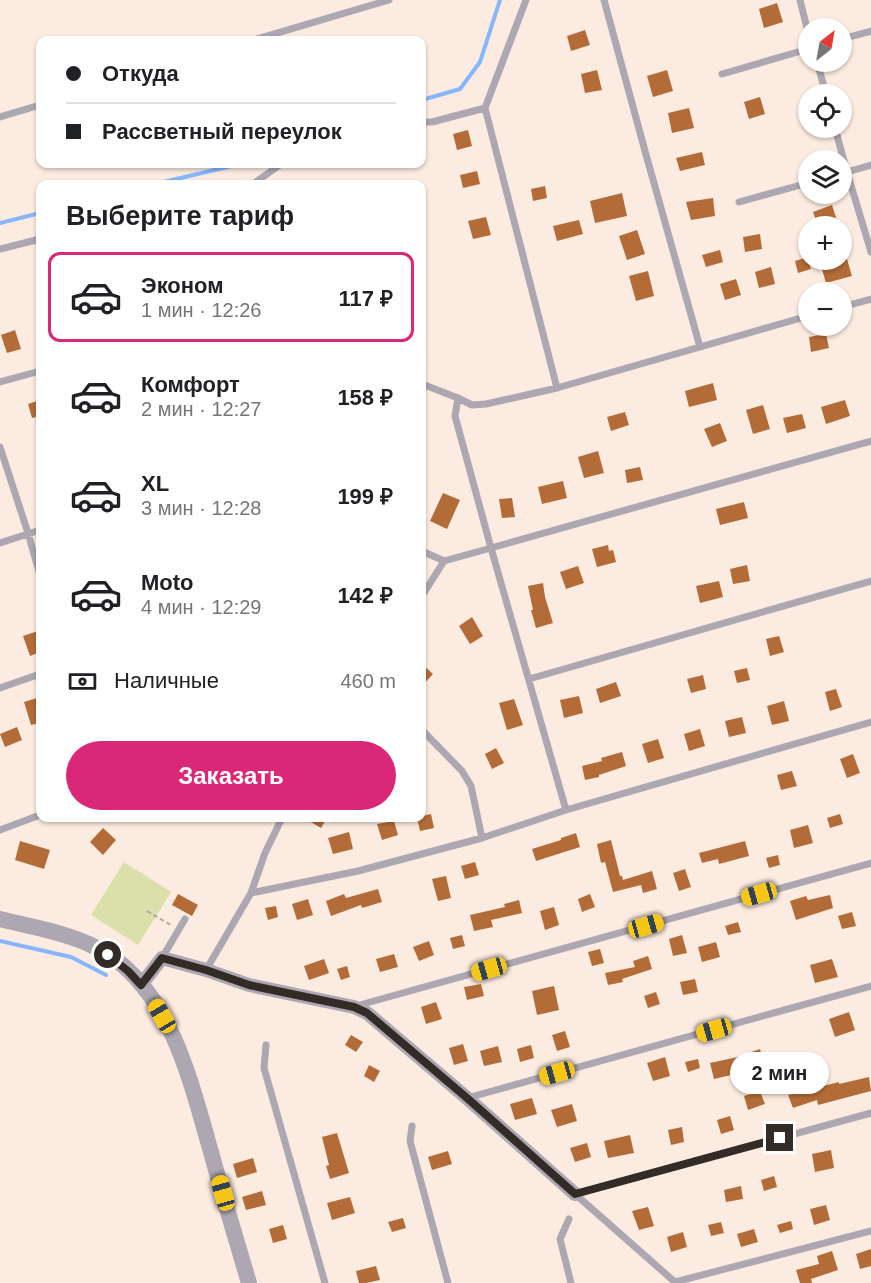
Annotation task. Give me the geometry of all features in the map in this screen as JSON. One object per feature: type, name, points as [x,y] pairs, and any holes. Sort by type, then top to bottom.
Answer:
[{"type":"street","points":[[0,919],[83,941],[108,955],[128,971],[152,999],[172,1033],[190,1082],[249,1283]]},
{"type":"street","points":[[141,985],[162,958],[249,985],[354,1007],[367,1013],[575,1194]]},
{"type":"lane","points":[[268,36],[389,0]]},
{"type":"lane","points":[[526,0],[485,108],[557,387]]},
{"type":"lane","points":[[604,0],[700,347]]},
{"type":"lane","points":[[800,0],[804,18]]},
{"type":"lane","points":[[852,36],[871,31]]},
{"type":"lane","points":[[722,74],[798,52]]},
{"type":"lane","points":[[0,117],[36,106]]},
{"type":"lane","points":[[426,122],[485,108]]},
{"type":"lane","points":[[852,171],[871,165]]},
{"type":"lane","points":[[259,180],[275,168]]},
{"type":"lane","points":[[739,202],[798,186]]},
{"type":"lane","points":[[852,196],[871,252]]},
{"type":"lane","points":[[0,249],[36,240]]},
{"type":"lane","points":[[852,304],[871,299]]},
{"type":"lane","points":[[426,386],[472,405],[486,404],[557,387],[798,319]]},
{"type":"lane","points":[[0,382],[36,372]]},
{"type":"lane","points":[[458,398],[455,416],[566,810]]},
{"type":"lane","points":[[426,553],[444,561],[871,441]]},
{"type":"lane","points":[[0,447],[36,561]]},
{"type":"lane","points":[[0,543],[36,531]]},
{"type":"lane","points":[[426,590],[444,561]]},
{"type":"lane","points":[[529,679],[871,581]]},
{"type":"lane","points":[[0,688],[36,675]]},
{"type":"lane","points":[[251,893],[358,872],[482,838],[566,810],[871,722]]},
{"type":"lane","points":[[426,734],[462,771],[471,786],[482,838]]},
{"type":"lane","points":[[0,830],[36,816]]},
{"type":"lane","points":[[206,970],[251,893],[265,853],[280,822]]},
{"type":"lane","points":[[354,1007],[871,863]]},
{"type":"lane","points":[[162,958],[185,919]]},
{"type":"lane","points":[[467,1098],[871,986]]},
{"type":"lane","points":[[266,1044],[264,1068],[325,1283]]},
{"type":"lane","points":[[575,1194],[871,1113]]},
{"type":"lane","points":[[412,1126],[410,1141],[448,1283]]},
{"type":"lane","points":[[575,1194],[676,1282],[871,1231]]},
{"type":"lane","points":[[569,1220],[560,1239],[571,1283]]},
{"type":"path","points":[[147,911],[178,930]]},
{"type":"green space","points":[[124,862],[171,892],[138,945],[91,915]]},
{"type":"building","points":[[777,3],[783,22],[764,28],[759,9]]},
{"type":"building","points":[[585,30],[590,45],[571,51],[567,36]]},
{"type":"building","points":[[597,70],[602,90],[585,93],[581,74]]},
{"type":"building","points":[[667,70],[673,91],[653,97],[647,76]]},
{"type":"building","points":[[760,97],[765,114],[749,119],[744,102]]},
{"type":"building","points":[[689,108],[694,128],[672,133],[668,113]]},
{"type":"building","points":[[468,130],[472,146],[457,150],[453,134]]},
{"type":"building","points":[[702,152],[705,165],[680,171],[676,158]]},
{"type":"building","points":[[477,171],[480,184],[463,188],[460,175]]},
{"type":"building","points":[[545,186],[547,198],[533,201],[531,189]]},
{"type":"building","points":[[622,193],[627,216],[595,223],[590,201]]},
{"type":"building","points":[[713,198],[715,216],[691,220],[686,202]]},
{"type":"building","points":[[832,205],[835,216],[814,216],[813,212]]},
{"type":"building","points":[[486,217],[491,235],[473,239],[468,221]]},
{"type":"building","points":[[579,220],[583,234],[557,241],[553,226]]},
{"type":"building","points":[[637,230],[645,254],[627,260],[619,236]]},
{"type":"building","points":[[760,234],[762,249],[745,252],[743,237]]},
{"type":"building","points":[[720,250],[723,262],[706,267],[702,255]]},
{"type":"building","points":[[798,260],[798,270],[808,270],[798,273],[795,261]]},
{"type":"building","points":[[771,267],[775,284],[759,288],[755,272]]},
{"type":"building","points":[[822,270],[850,270],[852,276],[826,282]]},
{"type":"building","points":[[648,271],[654,296],[636,301],[629,276]]},
{"type":"building","points":[[736,279],[741,295],[725,300],[720,284]]},
{"type":"building","points":[[15,330],[21,349],[7,353],[1,335]]},
{"type":"building","points":[[826,336],[829,348],[811,352],[809,337]]},
{"type":"building","points":[[713,383],[717,400],[689,407],[685,391]]},
{"type":"building","points":[[845,400],[850,416],[826,424],[821,407]]},
{"type":"building","points":[[36,401],[36,417],[32,418],[28,404]]},
{"type":"building","points":[[763,405],[770,429],[753,434],[746,410]]},
{"type":"building","points":[[625,412],[629,425],[611,431],[607,417]]},
{"type":"building","points":[[802,414],[806,428],[787,433],[783,418]]},
{"type":"building","points":[[720,423],[727,441],[712,447],[704,429]]},
{"type":"building","points":[[598,451],[604,473],[584,478],[578,457]]},
{"type":"building","points":[[640,467],[643,480],[627,483],[625,470]]},
{"type":"building","points":[[563,481],[567,498],[542,504],[538,487]]},
{"type":"building","points":[[443,493],[460,500],[447,529],[430,521]]},
{"type":"building","points":[[512,498],[515,517],[502,518],[499,499]]},
{"type":"building","points":[[744,502],[748,518],[720,525],[716,509]]},
{"type":"building","points":[[608,545],[609,551],[613,550],[616,562],[597,567],[592,549]]},
{"type":"building","points":[[747,565],[750,581],[733,584],[730,569]]},
{"type":"building","points":[[578,566],[584,583],[566,589],[560,572]]},
{"type":"building","points":[[719,581],[723,597],[700,603],[696,586]]},
{"type":"building","points":[[543,583],[553,623],[536,628],[528,586]]},
{"type":"building","points":[[472,617],[483,636],[470,644],[459,626]]},
{"type":"building","points":[[36,632],[36,654],[30,656],[23,636]]},
{"type":"building","points":[[779,636],[784,652],[770,656],[766,639]]},
{"type":"building","points":[[426,668],[433,674],[426,682]]},
{"type":"building","points":[[747,668],[750,680],[737,683],[734,671]]},
{"type":"building","points":[[703,675],[706,689],[691,693],[687,679]]},
{"type":"building","points":[[616,682],[621,696],[600,703],[596,689]]},
{"type":"building","points":[[836,689],[842,707],[830,711],[825,692]]},
{"type":"building","points":[[579,696],[583,713],[564,718],[560,700]]},
{"type":"building","points":[[36,698],[36,724],[31,725],[24,702]]},
{"type":"building","points":[[514,699],[523,725],[507,730],[499,703]]},
{"type":"building","points":[[784,701],[789,721],[772,725],[767,706]]},
{"type":"building","points":[[742,717],[746,733],[729,737],[725,721]]},
{"type":"building","points":[[17,727],[22,740],[5,747],[0,734]]},
{"type":"building","points":[[700,729],[705,746],[689,751],[684,734]]},
{"type":"building","points":[[658,739],[664,758],[648,763],[642,744]]},
{"type":"building","points":[[496,748],[504,763],[492,769],[485,754]]},
{"type":"building","points":[[622,752],[626,766],[585,780],[582,766],[602,761],[601,758]]},
{"type":"building","points":[[853,754],[860,773],[847,778],[840,759]]},
{"type":"building","points":[[792,771],[797,786],[781,790],[777,775]]},
{"type":"building","points":[[431,814],[434,828],[420,831],[418,822],[426,822],[426,815]]},
{"type":"building","points":[[840,814],[843,824],[830,828],[827,818]]},
{"type":"building","points":[[311,822],[325,822],[321,828]]},
{"type":"building","points":[[394,822],[398,835],[382,840],[377,824]]},
{"type":"building","points":[[808,825],[813,843],[794,848],[790,830]]},
{"type":"building","points":[[103,828],[116,840],[103,855],[90,842]]},
{"type":"building","points":[[349,832],[353,849],[333,854],[328,838]]},
{"type":"building","points":[[576,833],[580,847],[536,861],[532,849]]},
{"type":"building","points":[[611,840],[623,880],[652,871],[657,889],[643,893],[641,885],[613,892],[605,862],[601,863],[597,844]]},
{"type":"building","points":[[20,841],[50,850],[44,869],[15,860]]},
{"type":"building","points":[[745,841],[749,856],[719,864],[718,859],[702,863],[699,853]]},
{"type":"building","points":[[778,855],[780,865],[769,868],[766,858]]},
{"type":"building","points":[[475,862],[479,875],[465,879],[461,866]]},
{"type":"building","points":[[685,869],[691,887],[679,891],[673,873]]},
{"type":"building","points":[[446,876],[451,898],[438,901],[432,879]]},
{"type":"building","points":[[378,889],[382,902],[362,908],[361,905],[331,916],[326,901],[344,894],[346,898]]},
{"type":"building","points":[[178,894],[198,905],[192,916],[172,905]]},
{"type":"building","points":[[590,894],[595,907],[582,912],[578,899]]},
{"type":"building","points":[[830,895],[833,908],[796,920],[790,901],[806,896],[808,900]]},
{"type":"building","points":[[308,899],[313,915],[297,920],[292,904]]},
{"type":"building","points":[[519,900],[522,913],[491,920],[493,927],[474,931],[470,915],[505,907],[504,904]]},
{"type":"building","points":[[276,906],[278,917],[268,920],[265,908]]},
{"type":"building","points":[[554,907],[559,925],[545,930],[540,911]]},
{"type":"building","points":[[852,912],[856,926],[842,929],[838,916]]},
{"type":"building","points":[[738,922],[741,932],[728,935],[725,926]]},
{"type":"building","points":[[462,935],[465,946],[453,949],[450,938]]},
{"type":"building","points":[[682,935],[687,953],[673,956],[669,939]]},
{"type":"building","points":[[429,941],[434,955],[419,961],[413,947]]},
{"type":"building","points":[[716,942],[720,957],[702,962],[698,947]]},
{"type":"building","points":[[600,949],[604,963],[592,966],[588,952]]},
{"type":"building","points":[[394,954],[398,967],[380,972],[376,959]]},
{"type":"building","points":[[648,956],[652,969],[622,979],[623,982],[608,985],[605,973],[635,967],[633,961]]},
{"type":"building","points":[[324,959],[329,973],[309,980],[304,966]]},
{"type":"building","points":[[832,959],[838,977],[815,983],[810,965]]},
{"type":"building","points":[[347,966],[350,977],[341,980],[337,969]]},
{"type":"building","points":[[695,979],[698,992],[683,995],[680,982]]},
{"type":"building","points":[[481,984],[484,996],[467,1000],[464,987]]},
{"type":"building","points":[[554,986],[559,1010],[537,1015],[532,991]]},
{"type":"building","points":[[656,992],[660,1004],[648,1008],[644,996]]},
{"type":"building","points":[[436,1002],[442,1019],[426,1024],[421,1007]]},
{"type":"building","points":[[849,1012],[855,1030],[835,1037],[829,1019]]},
{"type":"building","points":[[565,1031],[570,1047],[557,1051],[552,1035]]},
{"type":"building","points":[[351,1035],[363,1042],[356,1052],[345,1045]]},
{"type":"building","points":[[463,1044],[468,1061],[454,1065],[449,1048]]},
{"type":"building","points":[[531,1045],[534,1058],[520,1062],[517,1049]]},
{"type":"building","points":[[498,1046],[502,1062],[484,1066],[480,1051]]},
{"type":"building","points":[[760,1049],[764,1064],[714,1079],[710,1063],[742,1056]]},
{"type":"building","points":[[798,1052],[802,1068],[792,1071],[787,1055]]},
{"type":"building","points":[[665,1057],[670,1076],[653,1081],[647,1063]]},
{"type":"building","points":[[698,1059],[700,1068],[688,1072],[685,1062]]},
{"type":"building","points":[[369,1065],[380,1071],[374,1082],[364,1076]]},
{"type":"building","points":[[869,1077],[871,1091],[818,1105],[817,1100],[793,1108],[788,1095],[839,1082],[839,1084]]},
{"type":"building","points":[[760,1091],[765,1104],[748,1110],[744,1096]]},
{"type":"building","points":[[532,1098],[537,1114],[515,1120],[510,1104]]},
{"type":"building","points":[[572,1104],[577,1121],[557,1127],[551,1110]]},
{"type":"building","points":[[730,1116],[734,1130],[721,1134],[717,1120]]},
{"type":"building","points":[[682,1127],[684,1142],[671,1145],[668,1130]]},
{"type":"building","points":[[337,1133],[349,1173],[330,1179],[322,1137]]},
{"type":"building","points":[[630,1135],[634,1153],[608,1158],[604,1141]]},
{"type":"building","points":[[587,1143],[591,1157],[575,1162],[570,1148]]},
{"type":"building","points":[[831,1150],[834,1168],[815,1172],[812,1154]]},
{"type":"building","points":[[448,1151],[452,1164],[432,1170],[428,1157]]},
{"type":"building","points":[[253,1158],[257,1172],[237,1178],[233,1164]]},
{"type":"building","points":[[774,1176],[777,1187],[764,1191],[761,1180]]},
{"type":"building","points":[[741,1186],[743,1199],[726,1202],[724,1190]]},
{"type":"building","points":[[262,1191],[266,1205],[246,1210],[242,1197]]},
{"type":"building","points":[[350,1197],[355,1213],[332,1220],[327,1203]]},
{"type":"building","points":[[826,1205],[830,1220],[814,1225],[810,1209]]},
{"type":"building","points":[[648,1207],[654,1226],[639,1230],[632,1211]]},
{"type":"building","points":[[403,1218],[406,1228],[392,1232],[388,1222]]},
{"type":"building","points":[[791,1221],[793,1229],[780,1233],[777,1225]]},
{"type":"building","points":[[721,1222],[724,1233],[711,1236],[708,1225]]},
{"type":"building","points":[[283,1225],[287,1239],[273,1243],[269,1229]]},
{"type":"building","points":[[754,1229],[758,1242],[741,1247],[737,1234]]},
{"type":"building","points":[[683,1232],[687,1247],[671,1252],[667,1237]]},
{"type":"building","points":[[871,1249],[871,1266],[860,1269],[856,1254]]},
{"type":"building","points":[[832,1251],[838,1270],[811,1279],[812,1283],[800,1283],[796,1270],[819,1264],[817,1256]]},
{"type":"building","points":[[376,1266],[380,1280],[359,1283],[356,1271]]},
{"type":"waterway","points":[[426,99],[460,89],[480,62],[500,0]]},
{"type":"waterway","points":[[172,180],[223,168]]},
{"type":"waterway","points":[[0,223],[36,214]]},
{"type":"waterway","points":[[0,941],[71,957],[106,975]]},
{"type":"route","points":[[108,955],[141,985],[162,958],[249,985],[354,1007],[367,1013],[575,1194],[780,1138]]}]
